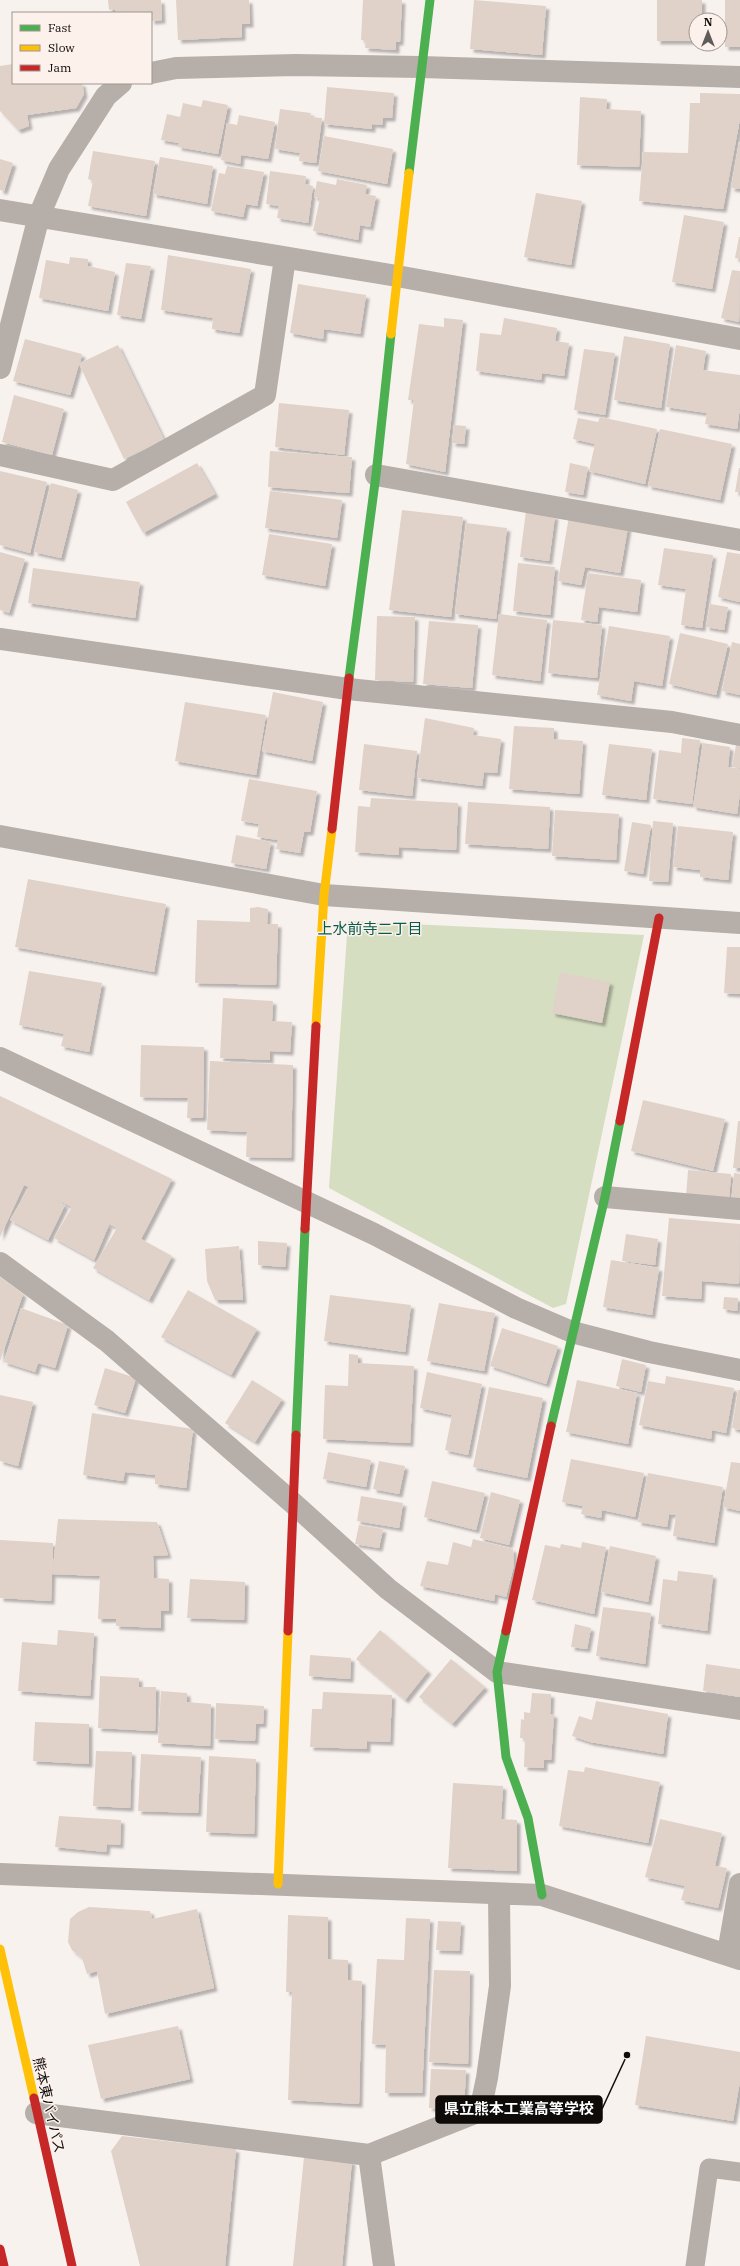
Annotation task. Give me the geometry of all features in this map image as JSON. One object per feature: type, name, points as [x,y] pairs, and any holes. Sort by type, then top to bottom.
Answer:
[{"type":"main road","points":[[278,1884],[306,1203],[324,895],[348,689],[376,475],[396,276],[430,0]]},
{"type":"main road","points":[[542,1895],[528,1818],[506,1757],[497,1672],[572,1332],[605,1197],[659,918]]},
{"type":"main road","name":"熊本東バイパス","points":[[0,1949],[36,2113],[72,2266]]},
{"type":"main road","points":[[0,2249],[4,2266]]},
{"type":"street","points":[[152,73],[176,68],[296,65],[421,67],[740,77]]},
{"type":"street","points":[[0,368],[39,216],[59,169],[106,96],[120,84]]},
{"type":"street","points":[[0,210],[396,276],[740,339]]},
{"type":"street","points":[[0,455],[113,480],[265,395],[285,258]]},
{"type":"street","points":[[376,475],[740,540]]},
{"type":"street","points":[[0,639],[348,689],[672,722],[740,735]]},
{"type":"street","points":[[0,836],[324,895],[740,923]]},
{"type":"street","points":[[0,1058],[374,1234],[516,1308],[572,1332],[649,1352],[740,1370]]},
{"type":"street","points":[[605,1197],[740,1209]]},
{"type":"street","points":[[0,1263],[107,1341],[294,1504],[388,1589],[497,1672],[740,1710]]},
{"type":"street","points":[[0,1874],[542,1895],[734,1956],[740,1884]]},
{"type":"street","points":[[36,2113],[369,2155],[480,2111],[487,2078],[500,1986],[499,1894]]},
{"type":"street","points":[[369,2155],[384,2266]]},
{"type":"lane","points":[[695,2266],[709,2168],[740,2172]]},
{"type":"green space","points":[[348,921],[644,935],[566,1304],[553,1308],[329,1188]]},
{"type":"building","points":[[108,0],[161,0],[162,20],[152,21],[152,12],[116,12],[115,9],[109,10]]},
{"type":"building","points":[[176,0],[249,0],[250,24],[242,24],[242,37],[178,40]]},
{"type":"building","points":[[363,0],[402,0],[400,42],[396,42],[396,50],[365,48],[366,41],[361,40]]},
{"type":"building","points":[[474,0],[546,6],[542,55],[470,49]]},
{"type":"building","points":[[657,0],[702,0],[702,12],[688,12],[688,41],[657,41]]},
{"type":"building","points":[[725,0],[740,0],[740,47],[728,47],[728,12],[725,12]]},
{"type":"building","points":[[12,64],[12,84],[82,84],[84,94],[76,108],[27,115],[29,126],[18,130],[0,111],[0,66]]},
{"type":"building","points":[[327,87],[394,93],[392,118],[383,118],[382,125],[372,124],[372,129],[324,124]]},
{"type":"building","points":[[700,93],[740,94],[740,119],[723,209],[639,201],[643,152],[688,153],[690,103],[700,103]]},
{"type":"building","points":[[580,97],[607,99],[606,109],[641,111],[639,167],[577,165]]},
{"type":"building","points":[[203,100],[228,105],[218,154],[178,147],[179,143],[161,140],[167,114],[180,117],[183,103],[201,107]]},
{"type":"building","points":[[280,109],[311,113],[310,117],[322,118],[316,163],[299,161],[300,153],[275,149]]},
{"type":"building","points":[[239,115],[275,122],[268,159],[241,155],[240,164],[221,160],[227,123],[237,125]]},
{"type":"building","points":[[324,136],[393,149],[387,184],[318,171]]},
{"type":"building","points":[[740,142],[740,189],[731,188]]},
{"type":"building","points":[[93,151],[155,161],[146,216],[88,206],[93,181],[88,179]]},
{"type":"building","points":[[160,157],[213,166],[207,204],[153,194]]},
{"type":"building","points":[[0,159],[13,163],[4,191],[0,190]]},
{"type":"building","points":[[227,166],[264,172],[257,206],[246,204],[243,217],[211,211],[219,173],[225,174]]},
{"type":"building","points":[[270,171],[306,176],[305,184],[313,186],[308,223],[277,218],[279,206],[266,204]]},
{"type":"building","points":[[337,179],[367,185],[365,194],[376,196],[370,227],[360,225],[358,240],[313,231],[320,198],[314,197],[317,181],[336,185]]},
{"type":"building","points":[[536,193],[582,201],[571,265],[524,257]]},
{"type":"building","points":[[684,215],[724,222],[712,289],[672,282]]},
{"type":"building","points":[[740,237],[740,259],[735,258]]},
{"type":"building","points":[[168,255],[251,269],[239,333],[212,329],[213,318],[161,310]]},
{"type":"building","points":[[70,257],[88,259],[88,266],[115,272],[108,311],[39,298],[46,260],[69,264]]},
{"type":"building","points":[[126,263],[151,266],[141,319],[117,315]]},
{"type":"building","points":[[732,270],[740,271],[739,322],[721,318]]},
{"type":"building","points":[[298,284],[366,295],[360,334],[324,329],[323,339],[290,333]]},
{"type":"building","points":[[444,318],[463,320],[445,472],[406,464],[414,400],[408,400],[419,324],[444,327]]},
{"type":"building","points":[[504,318],[557,328],[555,341],[569,343],[564,376],[542,373],[541,380],[476,371],[480,333],[501,335]]},
{"type":"building","points":[[624,336],[670,344],[661,408],[614,400]]},
{"type":"building","points":[[25,339],[82,354],[80,363],[118,345],[164,440],[124,459],[79,364],[70,395],[13,381]]},
{"type":"building","points":[[676,345],[706,351],[703,370],[740,375],[740,407],[737,429],[705,424],[707,413],[666,407]]},
{"type":"building","points":[[584,349],[615,353],[605,415],[574,410]]},
{"type":"building","points":[[14,395],[64,409],[52,455],[2,442]]},
{"type":"building","points":[[279,403],[349,410],[344,455],[275,447]]},
{"type":"building","points":[[600,417],[657,429],[645,484],[589,471],[595,444],[573,439],[578,418],[598,422]]},
{"type":"building","points":[[454,425],[466,426],[464,444],[452,443]]},
{"type":"building","points":[[660,429],[732,444],[720,500],[648,486]]},
{"type":"building","points":[[270,451],[352,457],[349,493],[268,487]]},
{"type":"building","points":[[197,463],[215,494],[143,533],[126,502]]},
{"type":"building","points":[[570,463],[588,467],[583,495],[565,492]]},
{"type":"building","points":[[739,468],[740,492],[735,492]]},
{"type":"building","points":[[0,471],[47,482],[30,553],[0,545]]},
{"type":"building","points":[[51,483],[78,490],[61,558],[34,552]]},
{"type":"building","points":[[270,491],[342,500],[337,538],[265,528]]},
{"type":"building","points":[[402,510],[463,517],[451,617],[389,610]]},
{"type":"building","points":[[526,511],[555,516],[549,561],[520,557]]},
{"type":"building","points":[[569,516],[628,527],[620,573],[585,567],[581,585],[558,581]]},
{"type":"building","points":[[466,523],[507,528],[496,619],[455,614]]},
{"type":"building","points":[[269,534],[332,544],[325,586],[262,575]]},
{"type":"building","points":[[664,548],[713,555],[702,628],[681,625],[686,589],[658,585]]},
{"type":"building","points":[[0,552],[25,559],[9,613],[0,610]]},
{"type":"building","points":[[727,552],[740,554],[740,602],[718,597]]},
{"type":"building","points":[[518,563],[555,567],[550,615],[513,611]]},
{"type":"building","points":[[33,568],[140,582],[135,618],[28,603]]},
{"type":"building","points":[[588,573],[641,580],[637,612],[599,607],[597,622],[581,620]]},
{"type":"building","points":[[710,604],[728,607],[724,630],[706,627]]},
{"type":"building","points":[[499,614],[547,620],[540,681],[492,675]]},
{"type":"building","points":[[377,616],[415,617],[413,682],[375,680]]},
{"type":"building","points":[[553,620],[602,625],[597,678],[548,673]]},
{"type":"building","points":[[429,621],[478,625],[472,688],[423,684]]},
{"type":"building","points":[[609,626],[670,636],[662,686],[634,681],[631,701],[597,695]]},
{"type":"building","points":[[680,633],[728,644],[716,695],[669,684]]},
{"type":"building","points":[[732,642],[740,644],[740,695],[722,691]]},
{"type":"building","points":[[273,692],[323,702],[312,761],[262,751]]},
{"type":"building","points":[[185,702],[266,715],[256,775],[175,761]]},
{"type":"building","points":[[425,718],[474,728],[473,735],[501,739],[497,773],[484,772],[482,786],[417,778]]},
{"type":"building","points":[[514,726],[554,728],[554,739],[583,741],[579,794],[509,789]]},
{"type":"building","points":[[682,738],[700,740],[692,804],[653,799],[659,750],[681,753]]},
{"type":"building","points":[[703,743],[730,747],[728,767],[740,769],[740,793],[737,814],[693,807]]},
{"type":"building","points":[[364,744],[417,751],[412,796],[359,790]]},
{"type":"building","points":[[609,744],[652,749],[646,800],[602,795]]},
{"type":"building","points":[[736,745],[740,746],[740,768],[732,767]]},
{"type":"building","points":[[249,779],[317,791],[310,832],[304,832],[300,853],[276,849],[278,840],[257,837],[259,824],[241,821]]},
{"type":"building","points":[[371,798],[458,803],[456,850],[399,847],[399,855],[355,852],[358,806],[370,807]]},
{"type":"building","points":[[468,802],[550,807],[548,849],[465,844]]},
{"type":"building","points":[[555,810],[619,814],[616,860],[552,856]]},
{"type":"building","points":[[653,821],[673,823],[668,882],[649,881]]},
{"type":"building","points":[[632,822],[651,825],[643,874],[624,871]]},
{"type":"building","points":[[678,826],[733,832],[728,880],[700,877],[700,870],[673,867]]},
{"type":"building","points":[[236,835],[271,842],[266,869],[231,863]]},
{"type":"building","points":[[28,879],[166,904],[154,972],[15,947]]},
{"type":"building","points":[[258,907],[268,909],[267,924],[278,924],[276,985],[195,983],[197,920],[250,922],[250,908]]},
{"type":"building","points":[[727,947],[740,947],[740,994],[724,993]]},
{"type":"building","points":[[29,971],[102,983],[89,1052],[61,1046],[64,1034],[19,1025]]},
{"type":"building","points":[[560,972],[610,982],[602,1023],[552,1013]]},
{"type":"building","points":[[223,998],[273,1001],[272,1021],[292,1022],[290,1052],[270,1051],[270,1060],[220,1058]]},
{"type":"building","points":[[141,1045],[204,1047],[203,1118],[187,1118],[188,1098],[140,1097]]},
{"type":"building","points":[[210,1061],[293,1065],[291,1158],[246,1157],[247,1132],[207,1130]]},
{"type":"building","points":[[0,1096],[172,1179],[141,1239],[172,1256],[149,1300],[93,1268],[117,1228],[101,1220],[109,1225],[94,1260],[54,1238],[72,1207],[50,1196],[65,1205],[48,1240],[10,1220],[29,1187],[24,1185],[0,1237]]},
{"type":"building","points":[[643,1100],[725,1119],[713,1171],[631,1151]]},
{"type":"building","points":[[738,1121],[740,1121],[740,1168],[733,1168]]},
{"type":"building","points":[[688,1170],[731,1174],[729,1200],[686,1197]]},
{"type":"building","points":[[734,1173],[740,1174],[740,1203],[731,1203]]},
{"type":"building","points":[[669,1218],[740,1224],[739,1284],[702,1281],[701,1299],[662,1296]]},
{"type":"building","points":[[626,1234],[658,1239],[655,1265],[622,1261]]},
{"type":"building","points":[[258,1241],[287,1243],[285,1267],[258,1265]]},
{"type":"building","points":[[239,1246],[243,1300],[215,1300],[207,1281],[205,1249]]},
{"type":"building","points":[[611,1260],[659,1268],[652,1315],[603,1307]]},
{"type":"building","points":[[0,1277],[23,1294],[0,1361]]},
{"type":"building","points":[[188,1290],[257,1329],[231,1375],[161,1337]]},
{"type":"building","points":[[330,1295],[411,1305],[405,1352],[324,1341]]},
{"type":"building","points":[[724,1297],[738,1298],[737,1311],[723,1309]]},
{"type":"building","points":[[439,1303],[495,1313],[484,1371],[427,1361]]},
{"type":"building","points":[[21,1308],[68,1325],[55,1368],[38,1363],[35,1372],[4,1362]]},
{"type":"building","points":[[502,1328],[558,1346],[546,1384],[490,1366]]},
{"type":"building","points":[[349,1354],[358,1355],[358,1363],[414,1366],[410,1443],[323,1439],[325,1385],[348,1386]]},
{"type":"building","points":[[622,1359],[646,1365],[641,1392],[616,1386]]},
{"type":"building","points":[[105,1368],[136,1378],[125,1413],[94,1405]]},
{"type":"building","points":[[427,1372],[482,1384],[468,1455],[445,1450],[452,1415],[420,1408]]},
{"type":"building","points":[[666,1376],[734,1388],[726,1433],[712,1430],[711,1439],[639,1425],[648,1381],[665,1384]]},
{"type":"building","points":[[252,1380],[282,1399],[255,1442],[225,1423]]},
{"type":"building","points":[[577,1380],[637,1393],[628,1444],[566,1432]]},
{"type":"building","points":[[489,1387],[543,1398],[527,1478],[473,1467]]},
{"type":"building","points":[[738,1390],[740,1390],[740,1430],[732,1428]]},
{"type":"building","points":[[0,1395],[33,1402],[18,1466],[0,1461]]},
{"type":"building","points":[[92,1413],[193,1429],[186,1488],[155,1484],[155,1475],[125,1472],[123,1481],[83,1475]]},
{"type":"building","points":[[328,1452],[371,1460],[366,1487],[323,1479]]},
{"type":"building","points":[[571,1459],[644,1473],[635,1517],[602,1510],[601,1518],[581,1514],[583,1506],[562,1502]]},
{"type":"building","points":[[379,1461],[405,1466],[399,1494],[373,1489]]},
{"type":"building","points":[[731,1462],[740,1463],[740,1511],[723,1507]]},
{"type":"building","points":[[648,1473],[723,1487],[714,1543],[673,1536],[676,1515],[669,1514],[667,1527],[638,1522]]},
{"type":"building","points":[[432,1481],[485,1493],[476,1530],[424,1517]]},
{"type":"building","points":[[491,1492],[520,1500],[509,1545],[480,1538]]},
{"type":"building","points":[[361,1496],[403,1503],[399,1528],[357,1521]]},
{"type":"building","points":[[58,1519],[157,1522],[168,1555],[153,1556],[154,1578],[169,1579],[169,1611],[161,1611],[161,1628],[116,1626],[116,1619],[98,1619],[100,1576],[52,1574],[51,1601],[0,1598],[0,1540],[53,1543],[53,1568]]},
{"type":"building","points":[[359,1525],[383,1529],[379,1548],[355,1544]]},
{"type":"building","points":[[473,1539],[513,1549],[514,1565],[506,1597],[495,1594],[494,1601],[420,1586],[427,1561],[448,1565],[453,1542],[471,1547]]},
{"type":"building","points":[[582,1542],[606,1547],[594,1614],[532,1600],[545,1545],[560,1548],[561,1544],[581,1548]]},
{"type":"building","points":[[610,1546],[656,1556],[648,1602],[601,1592]]},
{"type":"building","points":[[678,1571],[713,1575],[707,1631],[658,1624],[663,1579],[677,1581]]},
{"type":"building","points":[[190,1579],[245,1582],[244,1620],[187,1618]]},
{"type":"building","points":[[603,1607],[651,1613],[645,1664],[596,1656]]},
{"type":"building","points":[[575,1624],[591,1628],[587,1649],[571,1647]]},
{"type":"building","points":[[58,1630],[94,1633],[90,1696],[18,1691],[22,1642],[57,1645]]},
{"type":"building","points":[[380,1630],[428,1671],[405,1700],[356,1659]]},
{"type":"building","points":[[310,1655],[351,1658],[350,1679],[309,1676]]},
{"type":"building","points":[[451,1659],[485,1687],[452,1724],[419,1697]]},
{"type":"building","points":[[706,1664],[740,1669],[740,1697],[703,1691]]},
{"type":"building","points":[[100,1676],[139,1678],[139,1687],[156,1687],[155,1731],[98,1728]]},
{"type":"building","points":[[161,1691],[187,1693],[187,1702],[211,1704],[210,1746],[158,1743]]},
{"type":"building","points":[[323,1692],[392,1695],[390,1742],[367,1741],[367,1749],[310,1747],[312,1709],[322,1709]]},
{"type":"building","points":[[532,1693],[551,1694],[550,1714],[554,1714],[551,1760],[544,1760],[544,1768],[524,1767],[525,1738],[520,1738],[521,1719],[524,1720],[524,1712],[530,1713]]},
{"type":"building","points":[[596,1701],[668,1714],[663,1754],[590,1742],[572,1736],[579,1716],[592,1720]]},
{"type":"building","points":[[216,1703],[264,1706],[263,1724],[256,1724],[255,1741],[215,1739]]},
{"type":"building","points":[[35,1722],[89,1724],[89,1764],[33,1761]]},
{"type":"building","points":[[96,1751],[132,1752],[130,1808],[93,1806]]},
{"type":"building","points":[[141,1754],[201,1757],[198,1813],[138,1811]]},
{"type":"building","points":[[209,1756],[256,1759],[254,1834],[206,1832]]},
{"type":"building","points":[[585,1767],[660,1782],[648,1843],[559,1826],[568,1770],[584,1772]]},
{"type":"building","points":[[453,1783],[503,1786],[501,1819],[517,1820],[517,1871],[448,1868]]},
{"type":"building","points":[[59,1816],[121,1820],[120,1845],[107,1844],[106,1852],[55,1847]]},
{"type":"building","points":[[660,1819],[722,1833],[715,1866],[727,1868],[718,1908],[681,1900],[685,1886],[645,1877]]},
{"type":"building","points":[[89,1907],[150,1911],[152,1919],[197,1909],[214,1988],[105,2014],[97,1971],[87,1974],[82,1958],[72,1950],[68,1942],[70,1919],[78,1912]]},
{"type":"building","points":[[288,1915],[328,1917],[328,1959],[348,1960],[348,1980],[362,1981],[359,2104],[288,2100],[292,1992],[286,1992]]},
{"type":"building","points":[[406,1918],[430,1919],[422,2093],[385,2093],[386,2045],[372,2044],[377,1959],[404,1960]]},
{"type":"building","points":[[438,1921],[461,1922],[459,1951],[436,1950]]},
{"type":"building","points":[[434,1970],[470,1971],[468,2064],[429,2062]]},
{"type":"building","points":[[178,2026],[190,2079],[101,2099],[88,2045]]},
{"type":"building","points":[[646,2036],[740,2052],[740,2081],[733,2121],[635,2105]]},
{"type":"building","points":[[431,2069],[466,2070],[464,2109],[429,2108]]},
{"type":"building","points":[[122,2136],[236,2149],[225,2266],[140,2266],[111,2151]]},
{"type":"building","points":[[304,2157],[352,2161],[342,2266],[293,2266]]},
{"type":"traffic: fast","points":[[409,173],[430,0]]},
{"type":"traffic: fast","points":[[349,678],[376,475],[391,334]]},
{"type":"traffic: fast","points":[[551,1426],[605,1197],[620,1121]]},
{"type":"traffic: fast","points":[[296,1435],[305,1229]]},
{"type":"traffic: fast","points":[[506,1631],[497,1672],[506,1757],[528,1818],[542,1895]]},
{"type":"traffic: slow","points":[[391,334],[409,173]]},
{"type":"traffic: slow","points":[[316,1026],[324,895],[332,829]]},
{"type":"traffic: slow","points":[[278,1884],[288,1631]]},
{"type":"traffic: slow","points":[[0,1949],[34,2098]]},
{"type":"traffic: jam","points":[[332,829],[349,678]]},
{"type":"traffic: jam","points":[[620,1121],[659,918]]},
{"type":"traffic: jam","points":[[305,1229],[316,1026]]},
{"type":"traffic: jam","points":[[506,1631],[551,1426]]},
{"type":"traffic: jam","points":[[288,1631],[296,1435]]},
{"type":"traffic: jam","points":[[34,2098],[72,2266]]},
{"type":"traffic: jam","points":[[0,2249],[4,2266]]},
{"type":"place","name":"県立熊本工業高等学校","points":[[627,2055]]},
{"type":"district","name":"上水前寺二丁目","points":[[370,929]]}]
